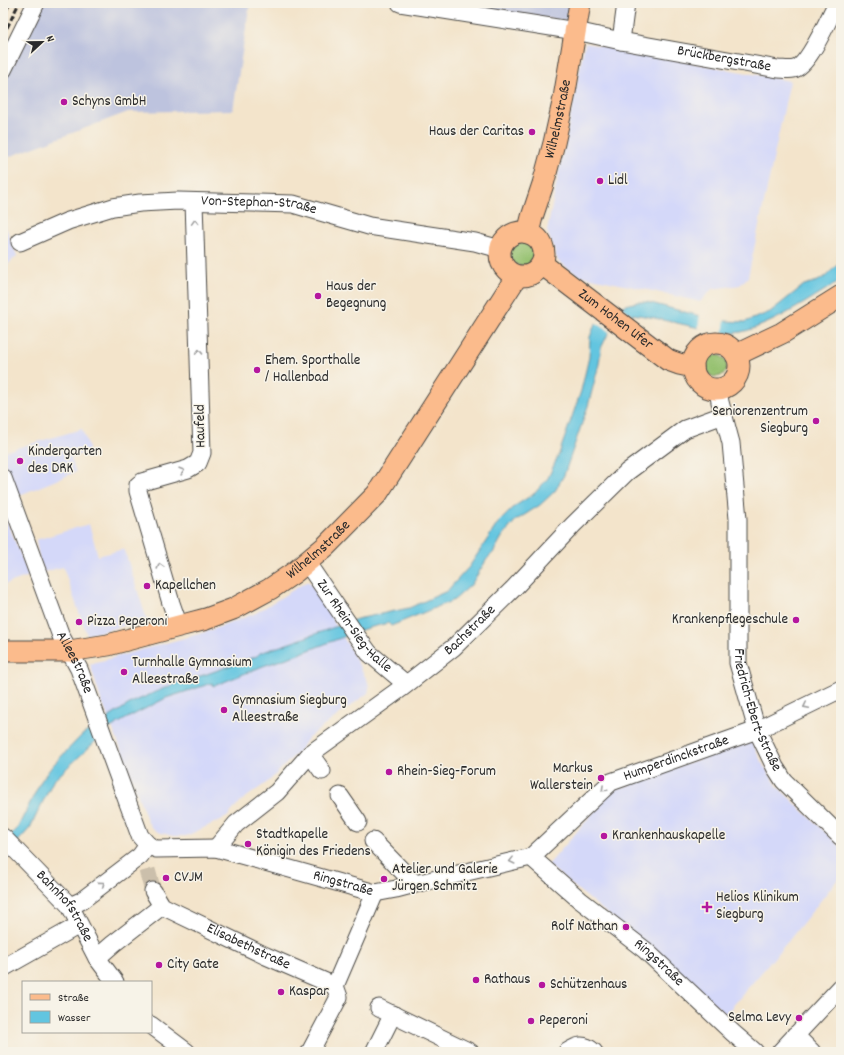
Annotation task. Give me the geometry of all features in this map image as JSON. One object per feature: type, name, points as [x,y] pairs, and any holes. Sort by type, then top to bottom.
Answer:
[{"type":"main road","name":"Wilhelmstraße","points":[[528,233],[554,143],[580,3]]},
{"type":"main road","points":[[514,233],[528,233],[538,239],[541,244],[544,257],[542,264],[534,273],[516,276],[510,273],[501,262],[500,249],[503,242],[514,233]]},
{"type":"main road","name":"Zum Hohen Ufer","points":[[542,264],[668,360],[693,367]]},
{"type":"main road","name":"Wilhelmstraße","points":[[3,651],[69,651],[108,645],[206,619],[233,609],[270,589],[307,563],[332,541],[377,494],[516,276]]},
{"type":"main road","points":[[736,355],[782,332],[841,296]]},
{"type":"main road","points":[[712,344],[726,345],[736,355],[739,368],[735,380],[730,385],[718,389],[712,389],[703,385],[696,377],[693,367],[696,354],[700,349],[712,344]]},
{"type":"street","points":[[3,70],[36,3]]},
{"type":"street","name":"Brückbergstraße","points":[[400,3],[576,31],[621,41],[778,69],[794,70],[802,66],[812,51],[837,3]]},
{"type":"street","points":[[621,41],[626,3]]},
{"type":"street","name":"Von-Stephan-Straße","points":[[20,242],[68,221],[113,207],[148,202],[178,201],[293,204],[369,226],[475,242],[500,249]]},
{"type":"street","name":"Haufeld","points":[[179,626],[171,604],[138,491],[138,485],[142,482],[188,469],[198,463],[202,453],[194,202]]},
{"type":"street","name":"Friedrich-Ebert-Straße","points":[[718,389],[731,443],[738,519],[738,663],[757,730],[775,767],[784,781],[841,838]]},
{"type":"street","name":"Bachstraße","points":[[216,848],[236,824],[277,792],[310,754],[454,648],[627,472],[685,429],[715,418],[724,417]]},
{"type":"street","name":"Alleestraße","points":[[3,478],[61,636],[79,669],[140,836],[145,857]]},
{"type":"street","name":"Zur Rhein-Sieg-Halle","points":[[307,563],[369,653],[406,684]]},
{"type":"street","name":"Humperdinckstraße","points":[[531,857],[612,782],[757,730],[841,689]]},
{"type":"street","points":[[310,754],[322,771]]},
{"type":"street","points":[[340,796],[358,822]]},
{"type":"street","name":"Bahnhofstraße","points":[[7,841],[70,906],[97,958],[114,981]]},
{"type":"street","points":[[373,841],[415,884]]},
{"type":"street","name":"Ringstraße","points":[[145,857],[156,848],[216,848],[375,893],[396,890],[415,884],[531,857],[580,900],[645,950],[755,1052]]},
{"type":"street","points":[[70,906],[81,901],[145,857]]},
{"type":"street","points":[[97,958],[162,906],[153,891]]},
{"type":"street","points":[[310,1052],[339,997],[335,986],[375,893]]},
{"type":"street","name":"Elisabethstraße","points":[[162,906],[252,950],[335,986]]},
{"type":"street","points":[[3,968],[79,925]]},
{"type":"street","points":[[780,1052],[841,987]]},
{"type":"street","points":[[374,1052],[386,1011],[470,1052]]},
{"type":"street","points":[[152,1026],[185,1050]]},
{"type":"street","points":[[795,1035],[812,1052]]},
{"type":"street","points":[[567,1052],[577,1046],[588,1049]]},
{"type":"shaded area","points":[[44,3],[250,3],[233,110],[128,112],[3,159],[3,85]]},
{"type":"shaded area","points":[[429,3],[576,3],[573,22]]},
{"type":"shaded area","points":[[585,43],[790,81],[748,277],[740,285],[712,289],[700,302],[578,275],[558,261],[547,231]]},
{"type":"shaded area","points":[[3,220],[17,256],[3,269]]},
{"type":"shaded area","points":[[82,429],[89,451],[71,458],[76,472],[17,496],[3,459],[3,452]]},
{"type":"shaded area","points":[[3,518],[6,518],[29,576],[3,585]]},
{"type":"shaded area","points":[[89,524],[98,556],[124,549],[147,620],[87,635],[63,567],[44,572],[39,559],[36,540]]},
{"type":"shaded area","name":"Gymnasium Siegburg Alleestraße","points":[[306,582],[309,582],[312,586],[348,645],[368,682],[368,693],[309,737],[300,750],[269,781],[241,801],[227,817],[186,836],[173,836],[158,832],[151,827],[147,820],[101,700],[90,664],[223,626],[256,613]]},
{"type":"shaded area","name":"Helios Klinikum Siegburg","points":[[751,740],[761,761],[778,787],[841,847],[841,875],[790,939],[726,1014],[548,865],[612,791]]},
{"type":"green space","points":[[522,242],[531,245],[534,254],[531,263],[522,266],[513,263],[510,254],[513,245]]},
{"type":"green space","points":[[716,355],[724,358],[727,366],[724,374],[716,377],[708,374],[705,366],[708,358]]},
{"type":"water","points":[[841,261],[841,280],[786,314],[755,328],[741,332],[724,333],[633,314],[609,332],[601,348],[599,364],[588,406],[564,475],[555,491],[540,505],[515,521],[502,537],[471,585],[454,600],[391,626],[388,623],[364,629],[263,666],[214,686],[212,683],[166,698],[129,717],[110,728],[53,781],[30,828],[3,858],[3,843],[17,829],[41,781],[53,765],[82,735],[131,703],[174,684],[257,656],[260,653],[357,619],[409,608],[447,591],[469,567],[498,523],[515,506],[535,493],[548,478],[559,454],[581,391],[589,357],[590,337],[595,324],[622,306],[637,302],[647,302],[725,321],[745,322],[770,312],[804,285],[818,281],[826,276]]},
{"type":"pier","points":[[620,306],[635,317],[611,333],[595,322]]},
{"type":"pier","points":[[700,314],[725,319],[723,334],[698,331]]},
{"type":"tunnel","points":[[147,870],[153,891]]},
{"type":"railway","points":[[3,17],[10,3]]},
{"type":"railway","points":[[3,36],[19,3]]},
{"type":"place","name":"Schyns GmbH","points":[[64,102]]},
{"type":"place","name":"Haus der Caritas","points":[[532,132]]},
{"type":"place","name":"Lidl","points":[[600,181]]},
{"type":"place","name":"Haus der Begegnung","points":[[318,296]]},
{"type":"place","name":"Ehem. Sporthalle / Hallenbad","points":[[257,370]]},
{"type":"place","name":"Seniorenzentrum Siegburg","points":[[816,421]]},
{"type":"place","name":"Kindergarten des DRK","points":[[20,461]]},
{"type":"place","name":"Kapellchen","points":[[147,586]]},
{"type":"place","name":"Krankenpflegeschule","points":[[796,620]]},
{"type":"place","name":"Pizza Peperoni","points":[[79,622]]},
{"type":"place","name":"Turnhalle Gymnasium Alleestraße","points":[[124,672]]},
{"type":"place","name":"Gymnasium Siegburg Alleestraße","points":[[224,710]]},
{"type":"place","name":"Rhein-Sieg-Forum","points":[[389,772]]},
{"type":"place","name":"Markus Wallerstein","points":[[601,778]]},
{"type":"place","name":"Krankenhauskapelle","points":[[604,836]]},
{"type":"place","name":"Stadtkapelle Königin des Friedens","points":[[248,844]]},
{"type":"place","name":"CVJM","points":[[166,878]]},
{"type":"place","name":"Atelier und Galerie Jürgen Schmitz","points":[[384,879]]},
{"type":"place","name":"Helios Klinikum Siegburg","points":[[707,907]]},
{"type":"place","name":"Rolf Nathan","points":[[626,927]]},
{"type":"place","name":"City Gate","points":[[159,965]]},
{"type":"place","name":"Rathaus","points":[[476,980]]},
{"type":"place","name":"Schützenhaus","points":[[542,985]]},
{"type":"place","name":"Kaspar","points":[[281,992]]},
{"type":"place","name":"Selma Levy","points":[[799,1018]]},
{"type":"place","name":"Peperoni","points":[[531,1021]]}]
